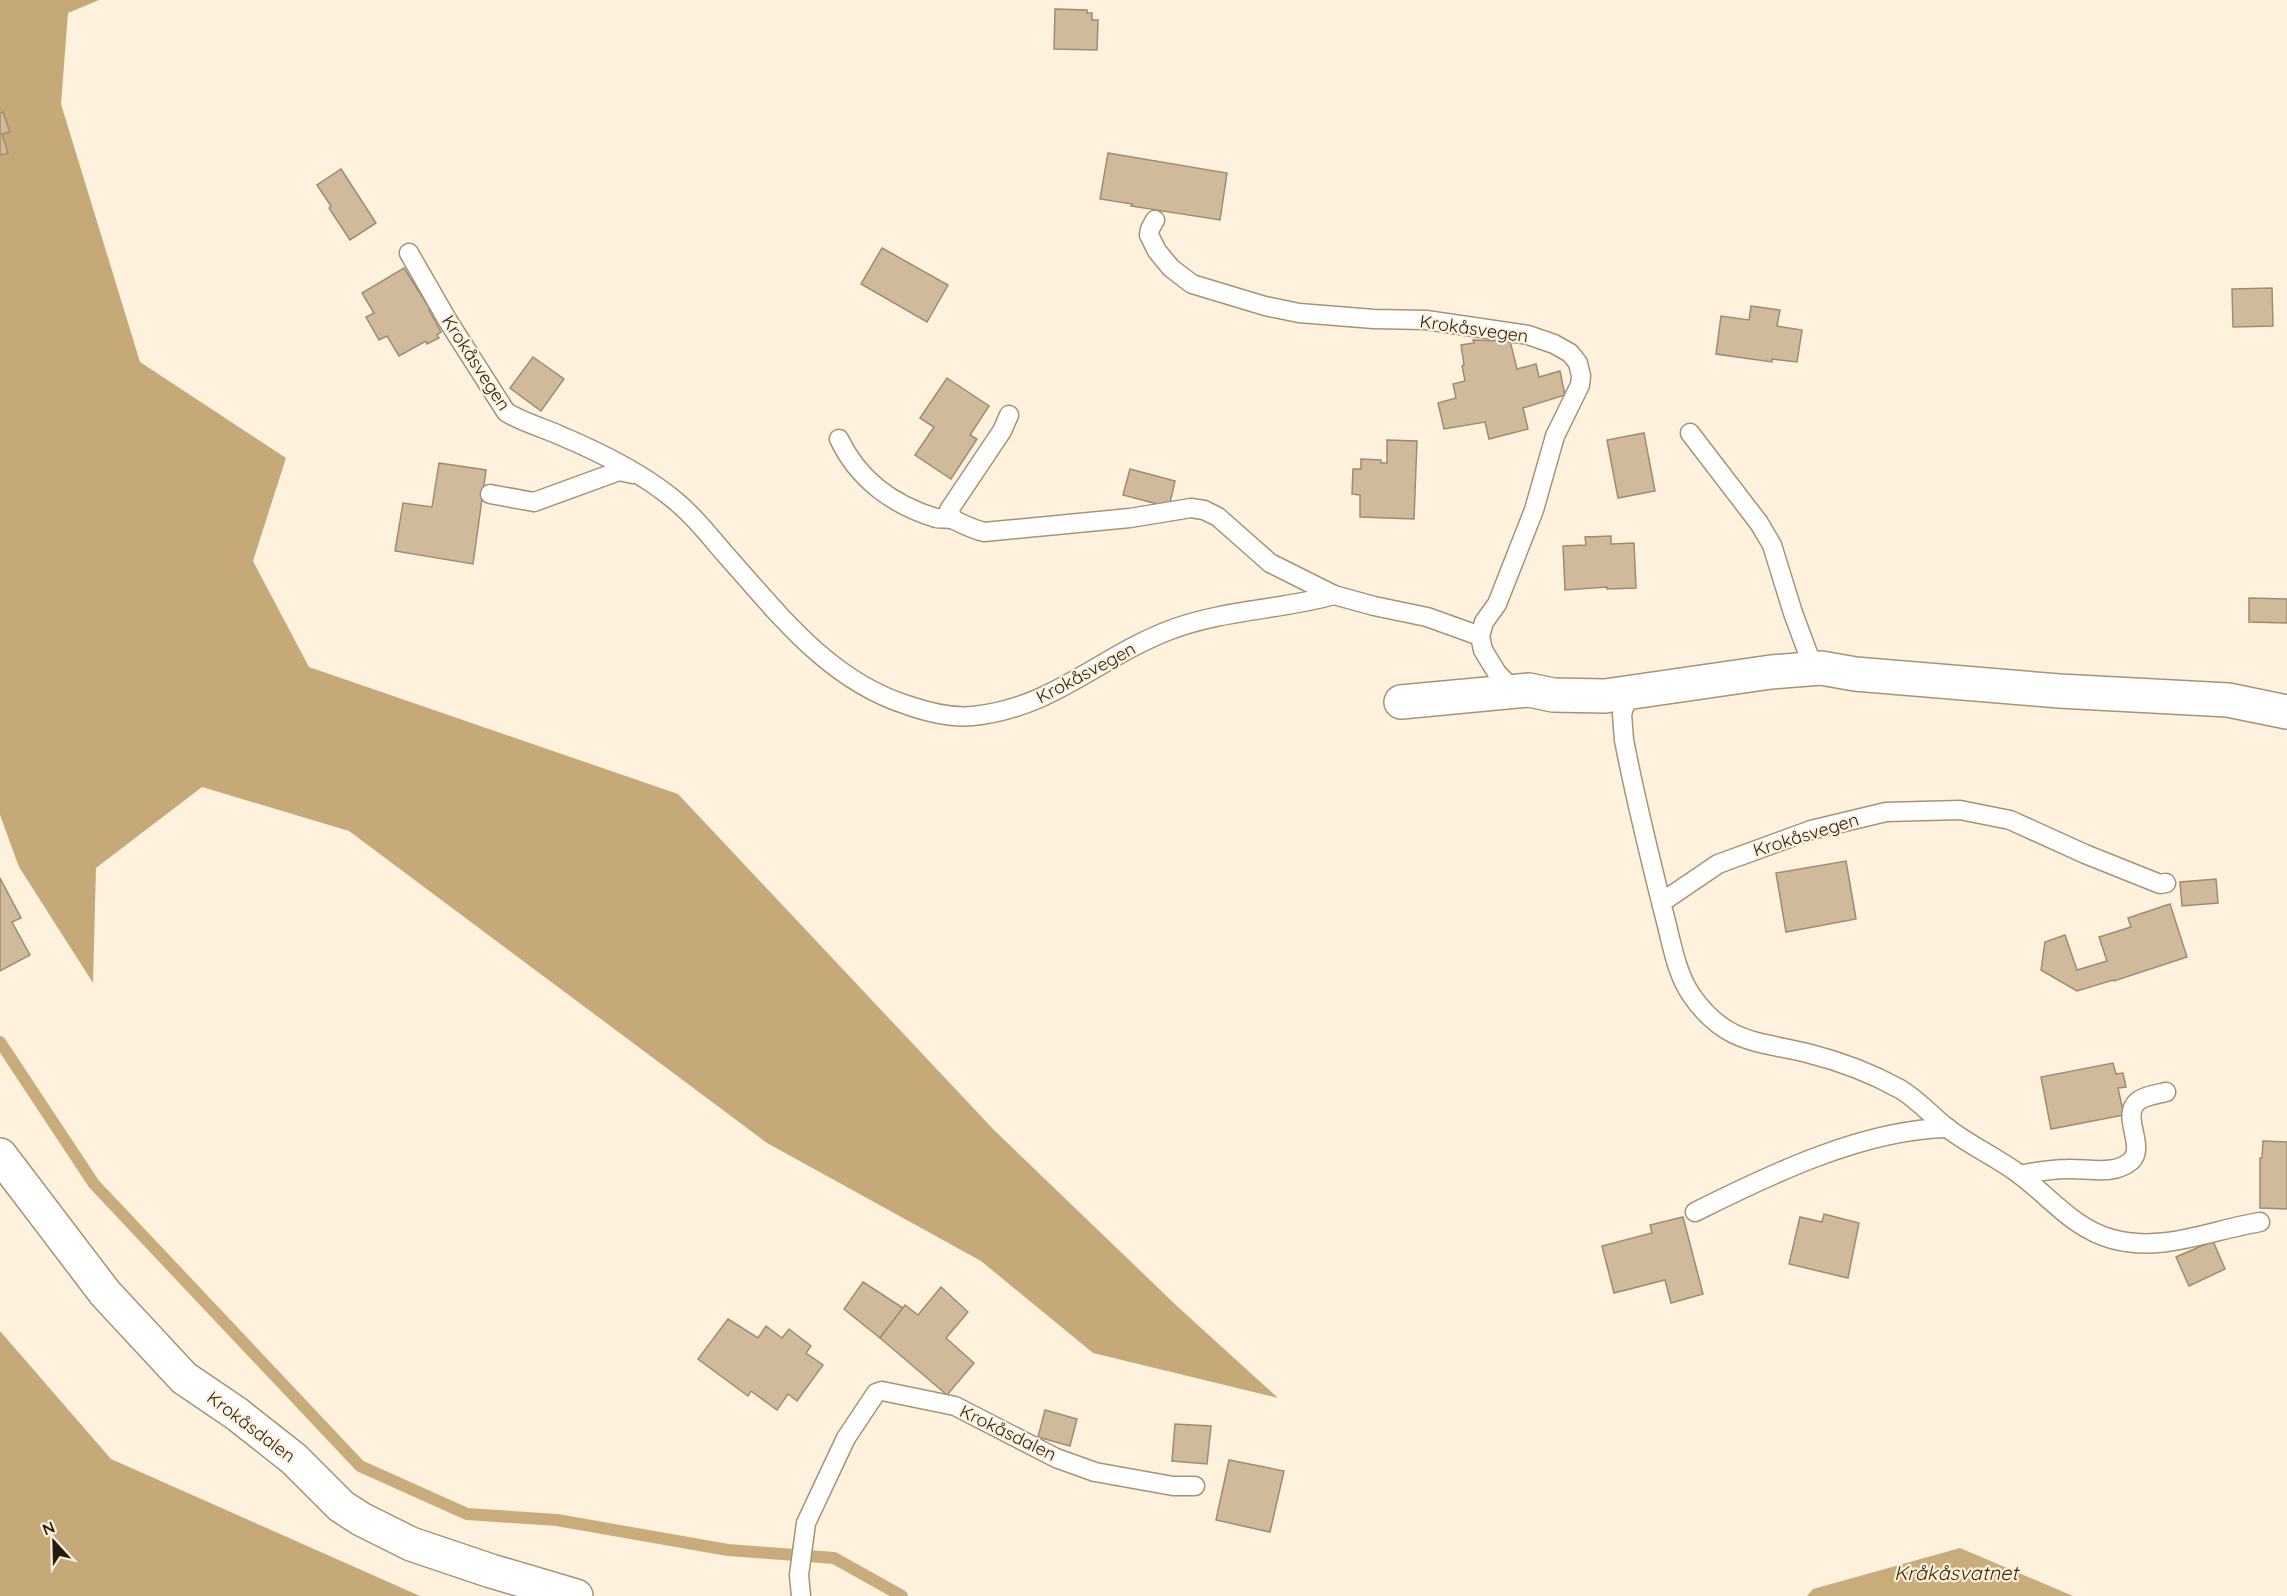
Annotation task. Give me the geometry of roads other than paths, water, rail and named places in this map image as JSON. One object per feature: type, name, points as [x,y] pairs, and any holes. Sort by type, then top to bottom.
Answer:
[{"type":"street","points":[[1401,702],[1529,690],[1553,695],[1584,696],[1629,693],[1771,672],[1821,668],[1855,674],[2059,691],[2228,700],[2287,712]]},
{"type":"street","name":"Krokåsdalen","points":[[0,1155],[105,1293],[177,1371],[294,1459],[341,1506],[361,1519],[411,1544],[576,1596]]},
{"type":"lane","name":"Krokåsvegen","points":[[838,439],[848,458],[867,480],[883,493],[938,519],[952,519],[965,527],[984,532],[1130,518],[1191,508],[1204,510],[1218,517],[1270,562],[1334,595],[1427,617],[1480,636],[1484,622],[1497,604],[1533,510],[1555,436],[1580,385],[1581,376],[1578,363],[1570,353],[1554,344],[1528,335],[1426,320],[1374,319],[1299,313],[1265,306],[1192,284],[1171,268],[1157,251],[1149,235],[1155,220]]},
{"type":"lane","name":"Krokåsvegen","points":[[409,253],[506,412],[518,420],[590,448],[672,498],[698,522],[787,624],[823,658],[885,698],[920,710],[972,716],[1007,709],[1039,700],[1063,689],[1134,646],[1193,621],[1312,601],[1334,595]]},
{"type":"lane","points":[[952,519],[949,510],[1002,431],[1009,415]]},
{"type":"lane","points":[[1690,433],[1759,523],[1772,545],[1809,656],[1821,668]]},
{"type":"lane","points":[[490,494],[534,502],[619,471],[635,474]]},
{"type":"lane","points":[[1480,636],[1483,650],[1497,673],[1511,687],[1520,691]]},
{"type":"lane","points":[[1629,693],[1622,714],[1624,740],[1679,972],[1692,995],[1713,1019],[1729,1032],[1744,1039],[1807,1053],[1860,1070],[1903,1091],[1948,1128],[2020,1174],[2078,1224],[2096,1234],[2115,1240],[2148,1244],[2174,1242],[2260,1222]]},
{"type":"lane","name":"Krokåsvegen","points":[[1662,902],[1718,864],[1811,830],[1849,820],[1896,812],[1960,810],[2010,820],[2085,854],[2160,884],[2166,883]]},
{"type":"lane","points":[[2020,1174],[2067,1169],[2112,1170],[2122,1166],[2132,1160],[2136,1152],[2131,1112],[2136,1102],[2166,1092]]},
{"type":"lane","points":[[1695,1212],[1756,1181],[1860,1142],[1926,1129],[1948,1128]]},
{"type":"lane","name":"Krokåsdalen","points":[[801,1596],[799,1575],[806,1523],[816,1506],[846,1438],[876,1393],[882,1391],[955,1406],[1056,1458],[1095,1472],[1173,1486],[1195,1486]]},
{"type":"water","name":"Kråkåsvatnet","points":[[1960,1548],[2073,1596],[1807,1596],[1813,1589]]},
{"type":"waterway","points":[[0,1042],[94,1184],[360,1466],[467,1514],[557,1520],[728,1550],[834,1558],[902,1596]]}]
